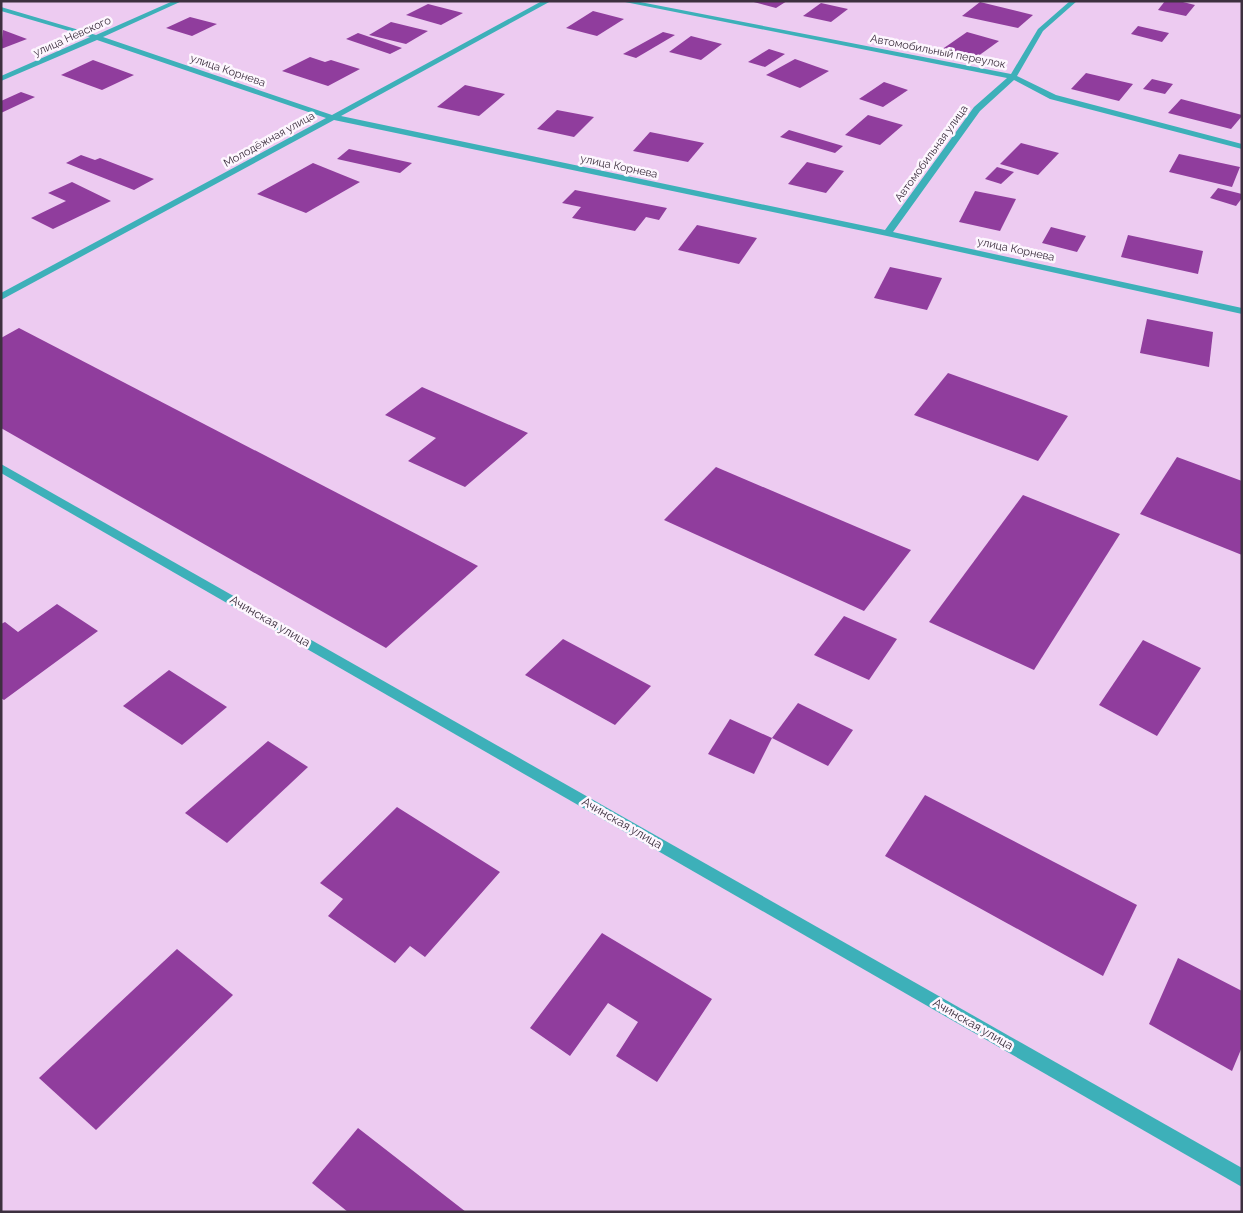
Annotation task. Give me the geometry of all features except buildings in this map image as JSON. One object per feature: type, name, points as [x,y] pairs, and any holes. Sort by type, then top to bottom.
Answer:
[{"type":"street","name":"улица Невского","points":[[1,79],[179,1]]},
{"type":"street","name":"Молодёжная улица","points":[[1,297],[548,1]]},
{"type":"street","name":"Автомобильный переулок","points":[[623,1],[1013,77],[1053,97],[1242,147]]},
{"type":"street","name":"Автомобильная улица","points":[[887,233],[977,110],[1013,77],[1040,30],[1074,1]]},
{"type":"street","name":"улица Корнева","points":[[1,9],[96,37],[332,117],[887,233],[1242,311]]},
{"type":"street","name":"Ачинская улица","points":[[1,468],[1242,1178]]}]
